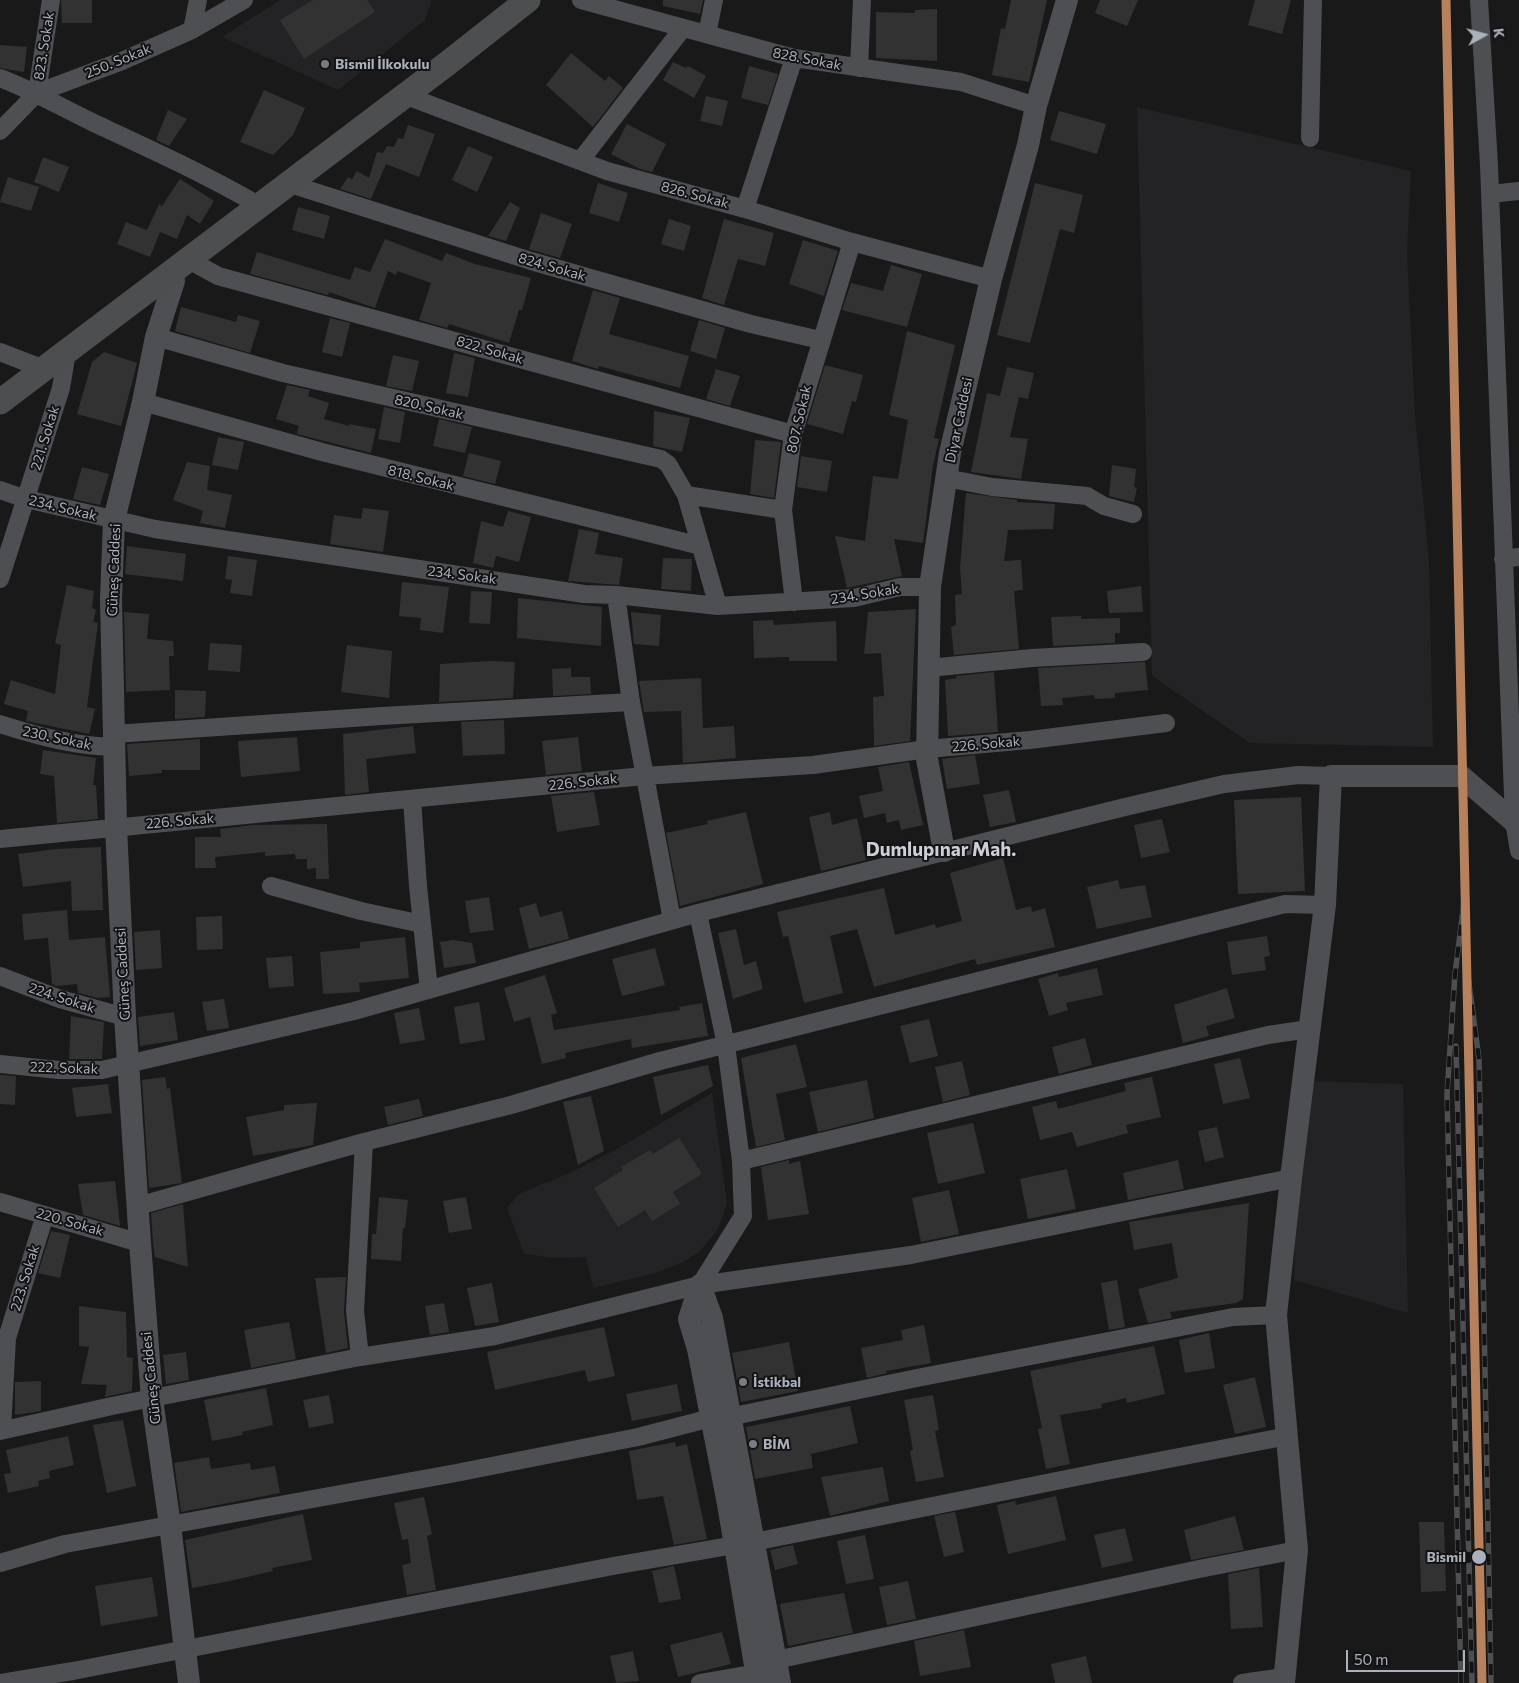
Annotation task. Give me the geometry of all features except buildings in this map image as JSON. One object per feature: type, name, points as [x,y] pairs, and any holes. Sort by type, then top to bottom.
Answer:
[{"type":"main road","points":[[0,402],[260,206],[287,183],[528,0]]},
{"type":"street","name":"823. Sokak","points":[[37,93],[51,0]]},
{"type":"street","points":[[192,30],[198,0]]},
{"type":"street","name":"250. Sokak","points":[[0,131],[37,93],[192,30],[244,0]]},
{"type":"street","name":"828. Sokak","points":[[581,0],[794,58],[961,82],[1036,106]]},
{"type":"street","points":[[707,34],[714,0]]},
{"type":"street","points":[[859,68],[862,0]]},
{"type":"street","name":"Diyar Caddesi","points":[[944,851],[927,759],[930,587],[950,453],[991,279],[1028,145],[1036,106],[1067,0]]},
{"type":"street","points":[[1310,138],[1313,0]]},
{"type":"street","points":[[1479,0],[1511,558],[1516,824],[1519,851]]},
{"type":"street","points":[[580,161],[683,28]]},
{"type":"street","points":[[745,209],[794,58]]},
{"type":"street","points":[[0,78],[37,93],[73,113],[221,183],[260,206]]},
{"type":"street","name":"826. Sokak","points":[[404,96],[607,171],[745,209],[852,242],[991,279]]},
{"type":"street","name":"824. Sokak","points":[[287,183],[531,261],[751,324],[820,340]]},
{"type":"street","points":[[1490,194],[1519,191]]},
{"type":"street","name":"807. Sokak","points":[[794,602],[783,510],[793,434],[820,340],[852,242]]},
{"type":"street","name":"Güneş Caddesi","points":[[181,265],[156,337],[143,402],[114,520],[111,598],[116,827],[125,1017],[140,1243],[152,1399],[189,1683]]},
{"type":"street","name":"822. Sokak","points":[[181,265],[793,434]]},
{"type":"street","name":"820. Sokak","points":[[156,337],[320,382],[660,459],[668,464],[686,495],[718,606]]},
{"type":"street","points":[[0,352],[44,369]]},
{"type":"street","name":"221. Sokak","points":[[0,579],[61,388],[67,352]]},
{"type":"street","name":"818. Sokak","points":[[143,402],[322,452],[701,546]]},
{"type":"street","points":[[946,478],[992,487],[1087,496],[1104,506],[1133,514]]},
{"type":"street","name":"234. Sokak","points":[[0,490],[26,500],[155,529],[419,570],[510,581],[584,594],[616,595],[718,606],[854,598],[900,587],[930,587]]},
{"type":"street","points":[[686,495],[783,510]]},
{"type":"street","points":[[616,595],[631,702],[672,920]]},
{"type":"street","points":[[928,668],[1032,658],[1143,652]]},
{"type":"street","name":"230. Sokak","points":[[0,724],[48,739],[90,747],[114,741],[382,716],[631,702]]},
{"type":"street","name":"226. Sokak","points":[[0,839],[644,776],[813,765],[927,749],[1030,740],[1166,723]]},
{"type":"street","name":"222. Sokak","points":[[0,1064],[59,1070],[102,1070],[128,1065],[354,1011],[672,920],[944,851],[1224,784],[1298,775],[1331,776]]},
{"type":"street","points":[[1242,1683],[1284,1680],[1297,1550],[1276,1314],[1325,904],[1331,776],[1461,776],[1516,824]]},
{"type":"street","points":[[412,799],[429,990]]},
{"type":"street","points":[[271,886],[361,911],[422,924]]},
{"type":"street","points":[[138,1206],[364,1142],[511,1105],[660,1061],[1285,904],[1325,904]]},
{"type":"street","points":[[698,913],[726,1045],[741,1161],[743,1216],[700,1285]]},
{"type":"street","name":"224. Sokak","points":[[0,976],[60,999],[125,1017]]},
{"type":"street","points":[[741,1161],[1258,1038],[1309,1029]]},
{"type":"street","points":[[360,1357],[355,1311],[364,1142]]},
{"type":"street","points":[[1,1431],[360,1357],[495,1336],[700,1285],[911,1255],[1291,1178]]},
{"type":"street","name":"220. Sokak","points":[[0,1202],[140,1243]]},
{"type":"street","name":"223. Sokak","points":[[1,1431],[4,1337],[45,1215]]},
{"type":"street","points":[[700,1285],[712,1318],[720,1418],[744,1544],[776,1660],[780,1683]]},
{"type":"street","points":[[0,1563],[65,1544],[170,1526],[638,1437],[720,1418],[916,1378],[1233,1317],[1276,1314]]},
{"type":"street","points":[[1,1683],[73,1671],[613,1566],[744,1544],[1288,1436]]},
{"type":"street","points":[[700,1683],[758,1678],[744,1544]]},
{"type":"street","points":[[776,1660],[1199,1569],[1297,1550]]},
{"type":"shaded area","name":"Bismil İlkokulu","points":[[280,0],[432,0],[425,20],[338,90],[222,37]]},
{"type":"shaded area","points":[[1137,107],[1411,171],[1407,253],[1415,415],[1429,561],[1433,747],[1250,743],[1152,676]]},
{"type":"shaded area","points":[[1311,1081],[1403,1084],[1408,1313],[1294,1280],[1296,1202]]},
{"type":"shaded area","points":[[712,1093],[727,1203],[718,1229],[700,1251],[683,1262],[658,1272],[593,1288],[586,1257],[555,1258],[524,1254],[507,1208],[519,1194],[567,1174],[619,1148]]},
{"type":"railway","points":[[1461,1683],[1447,1094],[1455,974],[1464,902]]},
{"type":"railway","points":[[1466,961],[1479,1059],[1491,1683]]},
{"type":"railway","points":[[1456,1046],[1472,1683]]},
{"type":"transit line","points":[[1446,0],[1482,1683]]},
{"type":"place","name":"Bismil İlkokulu","points":[[325,64]]},
{"type":"place","name":"İstikbal","points":[[743,1382]]},
{"type":"place","name":"BİM","points":[[753,1444]]},
{"type":"place","name":"Bismil","points":[[1479,1557]]},
{"type":"district","name":"Dumlupınar Mah.","points":[[941,850]]}]
